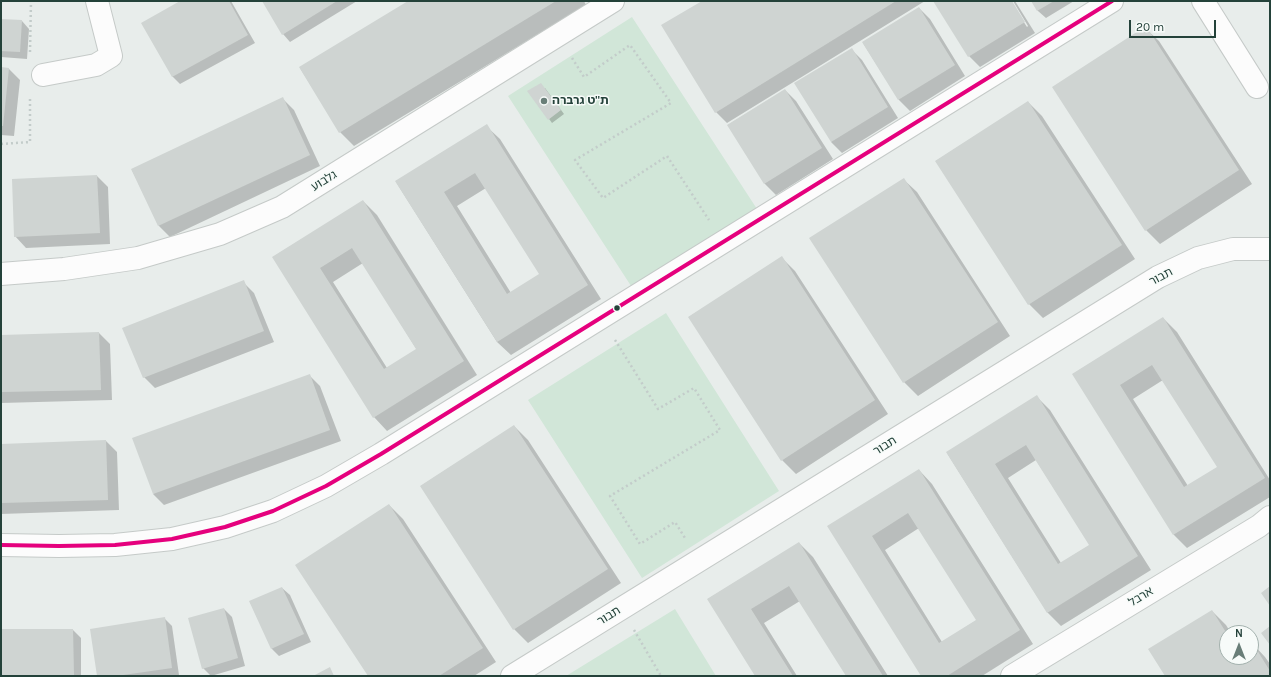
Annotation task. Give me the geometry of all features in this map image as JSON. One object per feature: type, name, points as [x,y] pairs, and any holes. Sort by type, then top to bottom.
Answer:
[{"type":"street","points":[[43,75],[96,64],[111,56],[97,1]]},
{"type":"street","name":"גלבוע","points":[[1,274],[64,269],[138,258],[227,231],[282,207],[613,1]]},
{"type":"street","points":[[1,545],[59,546],[115,544],[172,539],[225,527],[273,511],[326,486],[382,454],[1112,1]]},
{"type":"street","points":[[1203,1],[1256,87]]},
{"type":"street","name":"תבור","points":[[512,676],[1158,278],[1198,258],[1233,250],[1270,250]]},
{"type":"street","name":"ארבל","points":[[1012,676],[1259,526],[1270,517]]},
{"type":"path","points":[[558,36],[584,77],[630,45],[671,103],[575,160],[603,198],[667,156],[723,242]]},
{"type":"path","points":[[600,318],[658,409],[694,388],[720,430],[610,496],[640,544],[675,522],[698,561]]},
{"type":"path","points":[[621,609],[661,676]]},
{"type":"green space","points":[[632,17],[757,209],[633,289],[508,96]]},
{"type":"green space","points":[[666,313],[779,491],[642,578],[528,400]]},
{"type":"green space","points":[[675,609],[716,676],[566,676]]},
{"type":"building","points":[[180,1],[229,1],[248,35],[172,77],[141,23]]},
{"type":"building","points":[[262,1],[337,1],[282,35]]},
{"type":"building","points":[[408,1],[556,1],[339,133],[299,67]]},
{"type":"building","points":[[702,1],[896,1],[715,113],[661,25]]},
{"type":"building","points":[[933,1],[1012,1],[1025,22],[968,57]]},
{"type":"building","points":[[1031,1],[1054,1],[1037,11]]},
{"type":"building","points":[[919,7],[955,65],[898,100],[862,42]]},
{"type":"building","points":[[1,19],[22,20],[20,52],[1,51]]},
{"type":"building","points":[[1146,26],[1239,170],[1145,231],[1052,87]]},
{"type":"building","points":[[852,48],[888,107],[831,142],[794,83]]},
{"type":"building","points":[[1,67],[9,68],[3,126],[1,126]]},
{"type":"building","name":"ת\"ט גרברה","points":[[541,83],[561,110],[548,120],[527,91]]},
{"type":"building","points":[[785,89],[822,148],[764,184],[727,125]]},
{"type":"building","points":[[283,97],[310,155],[158,226],[131,169]]},
{"type":"building","points":[[1028,101],[1122,245],[1028,305],[935,161]]},
{"type":"building","points":[[487,124],[588,285],[497,342],[395,181]],"holes":[[[475,173],[539,274],[507,294],[444,192]]]},
{"type":"building","points":[[97,175],[100,233],[14,237],[12,179]]},
{"type":"building","points":[[904,178],[998,322],[903,383],[809,238]]},
{"type":"building","points":[[363,200],[464,361],[373,418],[272,257]],"holes":[[[352,248],[416,349],[384,369],[320,268]]]},
{"type":"building","points":[[782,256],[875,400],[781,461],[688,317]]},
{"type":"building","points":[[244,280],[264,331],[143,378],[122,328]]},
{"type":"building","points":[[1163,317],[1265,478],[1173,535],[1072,374]],"holes":[[[1152,365],[1217,467],[1184,487],[1120,385]]]},
{"type":"building","points":[[99,332],[101,390],[1,392],[1,335]]},
{"type":"building","points":[[310,374],[330,430],[153,494],[132,438]]},
{"type":"building","points":[[1037,395],[1138,556],[1047,613],[946,452]],"holes":[[[1026,445],[1089,545],[1058,564],[995,464]]]},
{"type":"building","points":[[514,425],[608,569],[513,630],[420,486]]},
{"type":"building","points":[[106,440],[108,500],[1,503],[1,444]]},
{"type":"building","points":[[919,469],[1020,630],[947,676],[921,676],[827,526]],"holes":[[[908,513],[976,620],[939,643],[872,536]]]},
{"type":"building","points":[[389,504],[483,648],[439,676],[368,676],[295,565]]},
{"type":"building","points":[[799,542],[883,676],[846,676],[789,586],[751,609],[793,676],[755,676],[707,599]]},
{"type":"building","points":[[1270,586],[1270,606],[1261,593]]},
{"type":"building","points":[[282,587],[304,634],[271,649],[249,601]]},
{"type":"building","points":[[224,608],[238,658],[202,669],[188,618]]},
{"type":"building","points":[[1212,610],[1221,625],[1219,625],[1219,665],[1259,665],[1259,653],[1270,671],[1270,675],[1165,676],[1148,649]]},
{"type":"building","points":[[165,617],[172,668],[116,676],[97,676],[90,629]]},
{"type":"building","points":[[1270,626],[1270,645],[1261,633]]},
{"type":"building","points":[[1,629],[73,629],[74,676],[1,676]]},
{"type":"building","points":[[330,667],[334,676],[313,676]]},
{"type":"transit line","points":[[1,545],[115,545],[172,539],[225,527],[273,511],[326,486],[381,454],[1112,1]]},
{"type":"place","name":"ת\"ט גרברה","points":[[544,101]]}]
